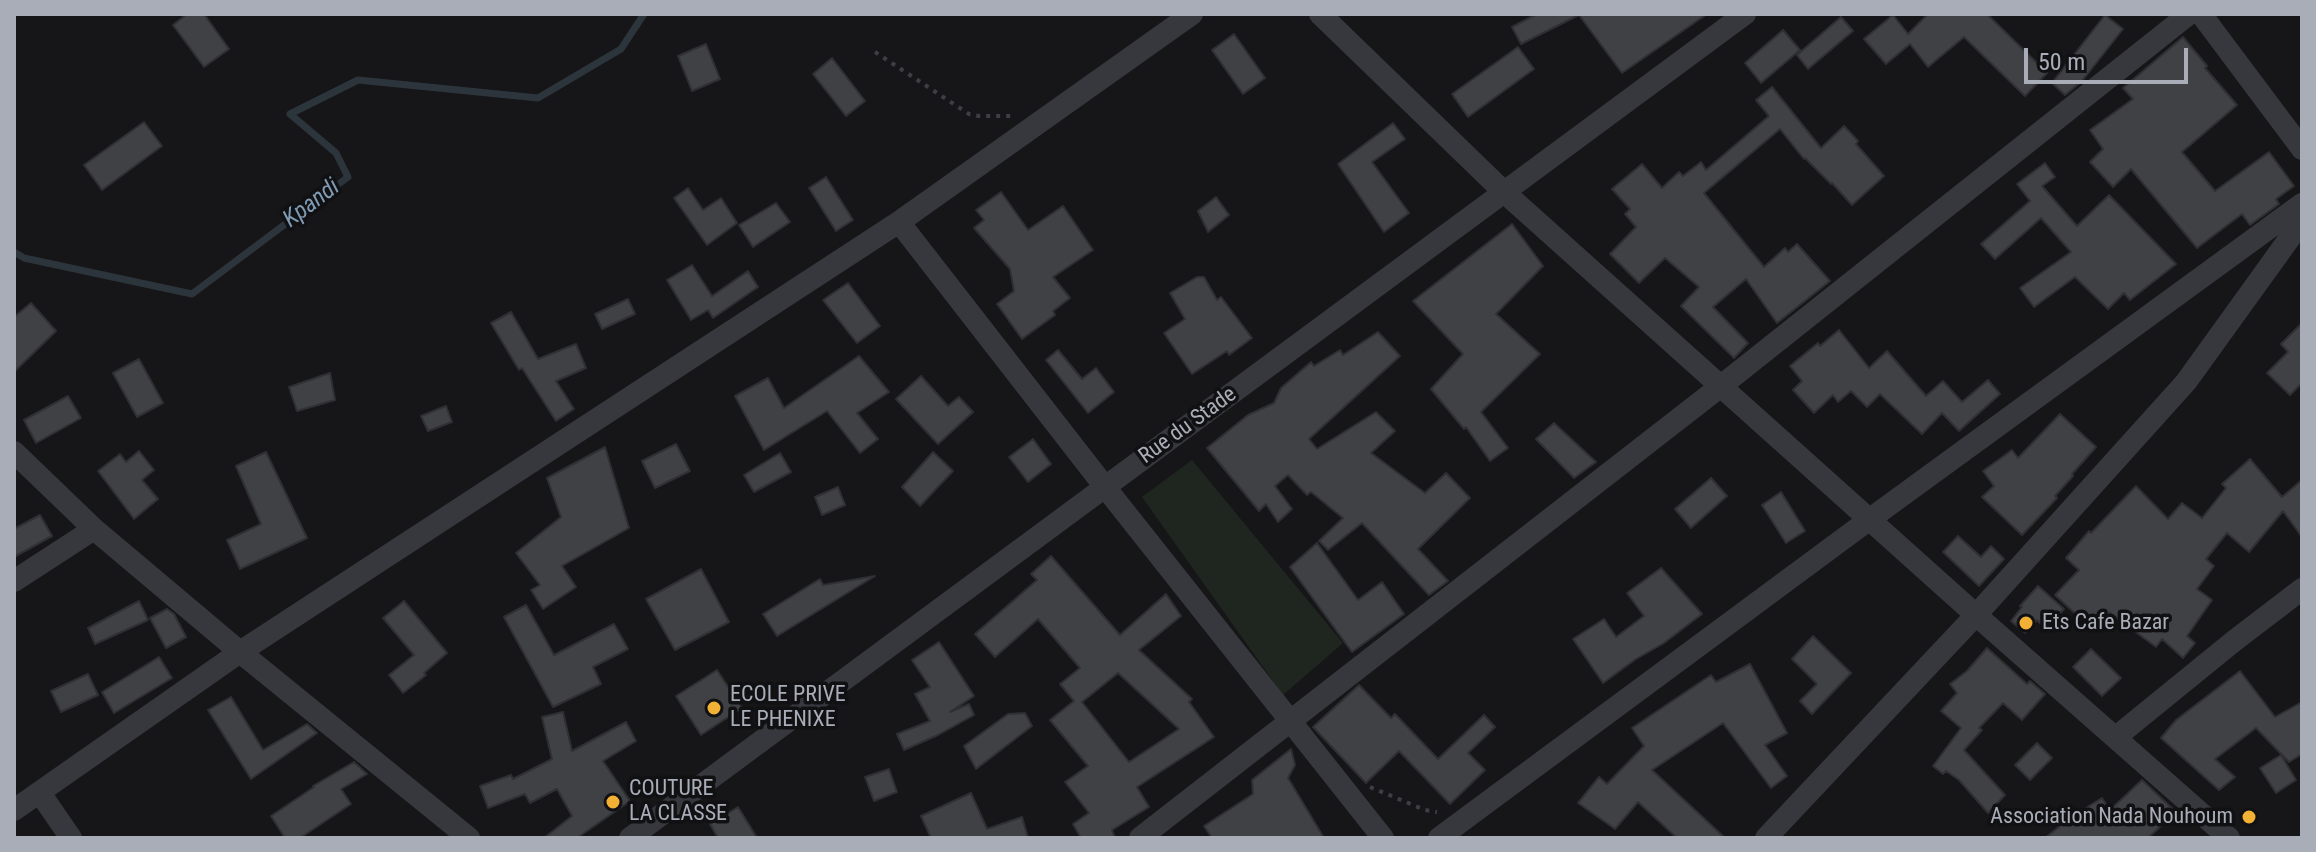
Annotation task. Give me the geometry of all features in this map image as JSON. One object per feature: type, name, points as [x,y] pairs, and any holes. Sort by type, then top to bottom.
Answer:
[{"type":"street","points":[[14,810],[240,652],[899,222],[1192,14]]},
{"type":"street","points":[[1320,14],[1504,192],[2229,838]]},
{"type":"street","name":"Rue du Stade","points":[[630,838],[1745,14]]},
{"type":"street","points":[[1140,838],[1721,386],[2189,14]]},
{"type":"street","points":[[2201,14],[2302,149]]},
{"type":"street","points":[[1439,838],[2302,204]]},
{"type":"street","points":[[1766,838],[1976,615],[2186,382],[2302,221]]},
{"type":"street","points":[[899,222],[1288,721],[1383,838]]},
{"type":"street","points":[[14,452],[94,529],[469,838]]},
{"type":"street","points":[[14,581],[94,529]]},
{"type":"street","points":[[2116,737],[2302,589]]},
{"type":"street","points":[[40,793],[71,838]]},
{"type":"path","points":[[875,52],[969,114],[1025,118],[1035,126]]},
{"type":"path","points":[[1370,787],[1425,810],[1440,813]]},
{"type":"shaded area","points":[[1192,460],[1343,643],[1283,695],[1142,497]]},
{"type":"building","points":[[187,14],[204,14],[229,49],[204,67],[173,25]]},
{"type":"building","points":[[1537,14],[1707,14],[1622,73],[1579,15],[1521,44],[1512,27]]},
{"type":"building","points":[[1928,14],[1987,14],[2047,73],[2025,96],[1964,37],[1928,67],[1910,44],[1886,64],[1864,39],[1893,15],[1908,34]]},
{"type":"building","points":[[2105,15],[2123,29],[2082,81],[2065,95],[2052,83]]},
{"type":"building","points":[[1841,17],[1853,31],[1808,69],[1797,55]]},
{"type":"building","points":[[1783,30],[1800,50],[1761,83],[1745,63]]},
{"type":"building","points":[[1234,34],[1265,78],[1243,94],[1212,50]]},
{"type":"building","points":[[2183,37],[2237,105],[2182,152],[2215,191],[2269,152],[2294,186],[2276,199],[2279,204],[2250,225],[2242,214],[2197,248],[2131,169],[2113,187],[2090,162],[2103,149],[2090,130],[2133,99],[2123,88]]},
{"type":"building","points":[[706,44],[720,79],[692,91],[678,56]]},
{"type":"building","points":[[1518,47],[1534,69],[1468,117],[1452,94]]},
{"type":"building","points":[[832,58],[865,101],[846,116],[813,74]]},
{"type":"building","points":[[1772,87],[1821,148],[1844,126],[1884,176],[1852,205],[1804,159],[1780,129],[1704,193],[1764,267],[1785,248],[1788,252],[1797,244],[1830,281],[1777,323],[1746,279],[1713,307],[1748,343],[1734,358],[1681,306],[1699,287],[1665,258],[1639,283],[1610,254],[1636,227],[1625,214],[1630,209],[1612,189],[1642,164],[1662,188],[1679,172],[1683,176],[1701,162],[1706,170],[1769,116],[1756,100]]},
{"type":"building","points":[[144,122],[162,146],[102,190],[84,165]]},
{"type":"building","points":[[1393,123],[1405,139],[1372,162],[1409,213],[1384,232],[1338,164]]},
{"type":"building","points":[[2045,163],[2055,177],[2042,186],[2077,226],[2109,195],[2176,264],[2130,300],[2124,293],[2108,309],[2075,277],[2034,307],[2020,288],[2071,252],[2041,218],[1995,259],[1981,244],[2030,201],[2017,184]]},
{"type":"building","points":[[826,177],[853,220],[836,231],[809,188]]},
{"type":"building","points":[[688,188],[703,210],[721,198],[737,223],[707,245],[674,198]]},
{"type":"building","points":[[1001,192],[1028,230],[1063,206],[1093,250],[1053,277],[1070,298],[1053,311],[1055,315],[1022,339],[997,304],[1014,291],[1010,269],[974,228],[984,220],[976,210]]},
{"type":"building","points":[[1216,197],[1229,215],[1208,232],[1198,211]]},
{"type":"building","points":[[776,203],[790,222],[753,247],[739,225]]},
{"type":"building","points":[[1512,224],[1543,266],[1496,314],[1540,354],[1481,412],[1508,448],[1490,461],[1466,427],[1464,429],[1431,389],[1463,354],[1413,301]]},
{"type":"building","points":[[692,265],[712,296],[748,271],[758,287],[713,318],[708,310],[691,320],[667,280]]},
{"type":"building","points":[[1197,277],[1204,277],[1217,300],[1221,297],[1252,338],[1229,355],[1227,351],[1192,374],[1164,333],[1185,319],[1170,293]]},
{"type":"building","points":[[848,283],[880,326],[857,343],[823,300]]},
{"type":"building","points":[[628,299],[635,314],[602,329],[595,314]]},
{"type":"building","points":[[31,303],[56,331],[14,372],[14,317]]},
{"type":"building","points":[[511,312],[538,359],[576,344],[586,368],[556,381],[574,409],[556,421],[522,368],[519,370],[491,323]]},
{"type":"building","points":[[2302,323],[2302,383],[2290,395],[2267,373],[2288,352],[2281,344]]},
{"type":"building","points":[[1839,330],[1869,368],[1887,351],[1926,396],[1943,381],[1962,402],[1988,380],[2000,394],[1959,431],[1942,413],[1922,434],[1880,394],[1867,407],[1851,391],[1838,402],[1833,395],[1814,413],[1793,390],[1802,381],[1790,366]]},
{"type":"building","points":[[1378,332],[1400,356],[1309,439],[1317,449],[1376,412],[1395,431],[1371,453],[1425,493],[1446,473],[1470,498],[1418,549],[1448,581],[1429,595],[1362,523],[1328,550],[1319,541],[1343,518],[1311,492],[1307,495],[1288,475],[1275,486],[1292,509],[1278,522],[1266,504],[1259,511],[1207,448],[1248,415],[1274,403],[1281,388],[1311,362],[1314,366],[1340,350],[1343,355]]},
{"type":"building","points":[[1058,350],[1082,379],[1096,368],[1114,392],[1088,413],[1046,360]]},
{"type":"building","points":[[859,356],[889,392],[857,413],[878,439],[860,453],[827,411],[764,450],[735,396],[768,378],[784,408]]},
{"type":"building","points":[[139,359],[163,403],[137,417],[113,373]]},
{"type":"building","points":[[330,373],[335,400],[297,411],[289,387]]},
{"type":"building","points":[[921,376],[948,406],[959,397],[973,412],[938,444],[896,399]]},
{"type":"building","points":[[68,396],[81,418],[36,443],[24,420]]},
{"type":"building","points":[[446,406],[452,422],[428,431],[421,416]]},
{"type":"building","points":[[2060,414],[2096,447],[2055,496],[2057,498],[2022,535],[1982,497],[1994,486],[1983,471],[2012,450],[2018,458]]},
{"type":"building","points":[[1554,423],[1596,462],[1574,478],[1536,439]]},
{"type":"building","points":[[1033,439],[1051,464],[1028,482],[1009,457]]},
{"type":"building","points":[[676,444],[690,471],[655,488],[642,461]]},
{"type":"building","points":[[605,447],[629,528],[562,566],[576,587],[543,609],[531,590],[540,585],[516,553],[561,517],[547,478]]},
{"type":"building","points":[[139,451],[154,470],[142,480],[158,499],[134,519],[98,471],[120,454],[126,462]]},
{"type":"building","points":[[266,452],[307,538],[240,569],[227,540],[261,524],[236,466]]},
{"type":"building","points":[[933,452],[953,471],[920,506],[902,487]]},
{"type":"building","points":[[780,453],[791,472],[754,492],[744,475]]},
{"type":"building","points":[[2250,459],[2282,497],[2302,480],[2302,537],[2283,511],[2249,552],[2227,533],[2206,559],[2214,566],[2197,589],[2212,600],[2187,636],[2195,643],[2183,658],[2162,639],[2156,647],[2110,613],[2094,631],[2055,595],[2079,570],[2066,558],[2136,486],[2168,519],[2182,503],[2202,518],[2226,488],[2222,484]]},
{"type":"building","points":[[1711,478],[1727,496],[1691,528],[1675,509]]},
{"type":"building","points":[[838,487],[845,505],[822,515],[815,497]]},
{"type":"building","points":[[1781,492],[1805,531],[1786,543],[1762,505]]},
{"type":"building","points":[[40,515],[52,536],[14,557],[14,529]]},
{"type":"building","points":[[1958,536],[1981,557],[1991,546],[2004,559],[1979,586],[1943,552]]},
{"type":"building","points":[[1317,543],[1358,600],[1382,582],[1404,614],[1352,652],[1290,567]]},
{"type":"building","points":[[1051,556],[1120,635],[1166,594],[1181,616],[1139,650],[1192,699],[1189,702],[1214,737],[1137,787],[1149,807],[1112,830],[1115,838],[1081,838],[1073,824],[1089,813],[1065,782],[1088,766],[1050,720],[1074,701],[1060,684],[1080,668],[1038,619],[995,657],[975,634],[1037,580],[1031,574]],"holes":[[[1118,673],[1179,729],[1129,762],[1082,702]]]},
{"type":"building","points":[[1661,568],[1702,614],[1603,683],[1573,639],[1604,619],[1616,637],[1644,616],[1627,593]]},
{"type":"building","points":[[701,569],[729,622],[675,650],[646,599]]},
{"type":"building","points":[[875,576],[777,636],[763,614],[820,579],[823,585]]},
{"type":"building","points":[[2038,586],[2064,609],[2046,629],[2037,620],[2025,633],[2011,621]]},
{"type":"building","points":[[139,601],[148,620],[95,644],[88,628]]},
{"type":"building","points":[[404,601],[447,653],[403,693],[389,675],[414,655],[383,618]]},
{"type":"building","points":[[526,605],[554,655],[614,624],[628,649],[593,667],[601,684],[553,707],[504,617]]},
{"type":"building","points":[[167,609],[174,614],[186,637],[166,648],[150,618]]},
{"type":"building","points":[[1813,636],[1851,673],[1812,714],[1800,701],[1817,684],[1792,659]]},
{"type":"building","points":[[939,642],[974,696],[950,712],[969,704],[974,715],[904,750],[897,734],[930,721],[915,694],[930,687],[912,660]]},
{"type":"building","points":[[1987,648],[2027,684],[2030,681],[2045,694],[2022,720],[2003,703],[1979,728],[1982,730],[1964,750],[2005,795],[1988,813],[1959,780],[1933,766],[1961,728],[1941,711],[1957,693],[1950,684],[1967,671]]},
{"type":"building","points":[[2091,649],[2121,678],[2102,696],[2073,667]]},
{"type":"building","points":[[159,657],[172,678],[114,713],[102,692]]},
{"type":"building","points":[[1750,664],[1787,733],[1765,745],[1787,776],[1771,788],[1723,723],[1652,770],[1725,838],[1677,838],[1638,802],[1615,829],[1578,803],[1599,777],[1607,784],[1644,746],[1632,728],[1711,675],[1716,682]]},
{"type":"building","points":[[717,670],[742,708],[701,735],[676,696]]},
{"type":"building","points":[[2240,671],[2275,717],[2302,702],[2302,754],[2289,762],[2256,728],[2215,759],[2235,777],[2219,790],[2161,738],[2176,720]]},
{"type":"building","points":[[88,674],[98,695],[61,712],[51,691]]},
{"type":"building","points":[[1359,685],[1391,718],[1395,714],[1438,759],[1484,715],[1495,727],[1468,753],[1485,770],[1450,804],[1399,751],[1366,783],[1313,727]]},
{"type":"building","points":[[231,697],[263,750],[307,724],[317,733],[251,779],[208,710]]},
{"type":"building","points":[[563,712],[572,751],[626,722],[636,741],[603,761],[630,801],[577,838],[544,838],[572,816],[557,789],[530,803],[525,794],[488,808],[480,786],[511,775],[513,779],[552,759],[542,717]]},
{"type":"building","points":[[1025,713],[1032,726],[976,769],[964,746],[1008,714]]},
{"type":"building","points":[[2037,743],[2052,758],[2030,780],[2015,765]]},
{"type":"building","points":[[1291,749],[1295,765],[1288,778],[1324,838],[1212,838],[1204,826],[1253,794],[1252,780]]},
{"type":"building","points":[[2281,755],[2296,780],[2276,793],[2260,768]]},
{"type":"building","points":[[354,762],[367,774],[341,789],[351,804],[300,838],[285,838],[271,816]]},
{"type":"building","points":[[889,769],[897,792],[874,801],[865,777]]},
{"type":"building","points":[[2142,780],[2176,812],[2148,838],[2045,838],[2102,798],[2110,810]]},
{"type":"building","points":[[971,793],[987,829],[1022,817],[1028,838],[931,838],[921,816]]},
{"type":"building","points":[[738,807],[757,838],[718,838],[710,824]]},
{"type":"waterway","name":"Kpandi","points":[[14,252],[24,258],[192,294],[348,177],[336,153],[290,114],[358,80],[538,98],[621,49],[644,14]]},
{"type":"place","name":"Ets Cafe Bazar","points":[[2026,623]]},
{"type":"place","name":"ECOLE PRIVE LE PHENIXE","points":[[714,708]]},
{"type":"place","name":"COUTURE LA CLASSE","points":[[613,802]]},
{"type":"place","name":"Association Nada Nouhoum","points":[[2249,817]]}]
